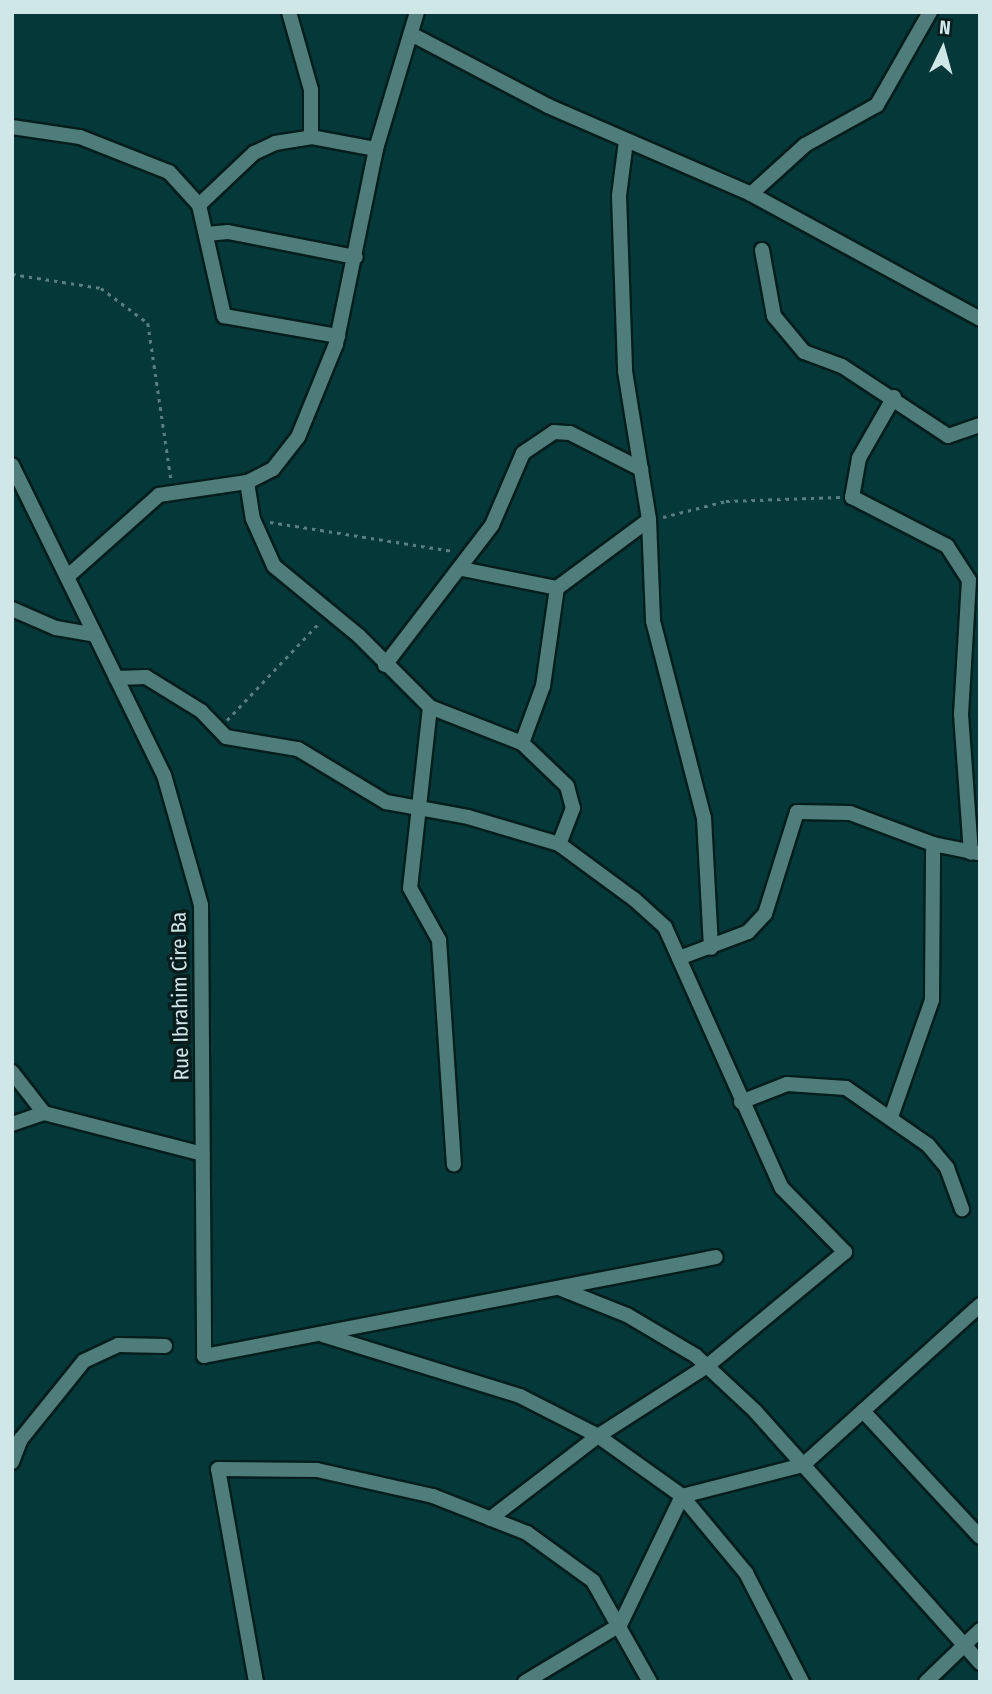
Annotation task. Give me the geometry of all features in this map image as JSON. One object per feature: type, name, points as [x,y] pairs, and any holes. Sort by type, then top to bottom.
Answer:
[{"type":"street","points":[[289,12],[311,90],[311,137]]},
{"type":"street","points":[[67,577],[173,489],[247,482],[273,469],[298,437],[338,336],[376,149],[417,12]]},
{"type":"street","points":[[751,194],[805,145],[877,105],[930,12]]},
{"type":"street","points":[[411,34],[626,141],[751,194],[980,319]]},
{"type":"street","points":[[12,127],[114,148],[169,172],[199,205],[224,316],[338,336]]},
{"type":"street","points":[[199,205],[254,153],[311,137],[376,149]]},
{"type":"street","points":[[626,141],[619,196],[625,371],[649,520],[653,621],[704,818],[711,948]]},
{"type":"street","points":[[206,234],[228,232],[356,257]]},
{"type":"street","points":[[762,250],[774,316],[786,337],[894,397],[948,436],[980,425]]},
{"type":"street","points":[[679,958],[748,932],[765,914],[797,812],[850,813],[933,844],[976,853],[961,714],[969,580],[947,546],[852,496],[859,458],[894,397]]},
{"type":"street","points":[[385,665],[462,569],[492,525],[513,466],[554,432],[570,433],[641,469]]},
{"type":"street","name":"Rue Ibrahim Cire Ba","points":[[12,465],[164,775],[201,905],[204,1356],[318,1334]]},
{"type":"street","points":[[247,482],[253,519],[274,566],[329,612],[429,707],[522,743],[572,799],[559,845]]},
{"type":"street","points":[[522,743],[543,686],[557,588],[649,520]]},
{"type":"street","points":[[462,569],[557,588]]},
{"type":"street","points":[[12,609],[56,628],[95,635]]},
{"type":"street","points":[[116,678],[146,677],[226,737],[298,749],[386,802],[415,812],[444,811],[559,845],[665,927],[741,1102],[782,1188],[845,1252],[707,1366],[598,1436],[490,1518]]},
{"type":"street","points":[[429,707],[415,812],[410,888],[439,940],[454,1165]]},
{"type":"street","points":[[891,1117],[932,1000],[933,844]]},
{"type":"street","points":[[12,1073],[44,1112]]},
{"type":"street","points":[[741,1102],[810,1082],[846,1088],[891,1117],[947,1168],[962,1209]]},
{"type":"street","points":[[12,1124],[44,1112],[203,1154]]},
{"type":"street","points":[[318,1334],[716,1257]]},
{"type":"street","points":[[558,1287],[626,1315],[707,1366],[803,1465],[980,1663]]},
{"type":"street","points":[[525,1682],[620,1625],[682,1496],[803,1465],[980,1306]]},
{"type":"street","points":[[318,1334],[400,1354],[520,1396],[598,1436],[682,1496],[746,1573],[802,1682]]},
{"type":"street","points":[[12,1462],[21,1439],[84,1360],[118,1345],[165,1346]]},
{"type":"street","points":[[863,1411],[980,1537]]},
{"type":"street","points":[[256,1682],[218,1469],[317,1470],[433,1496],[527,1533],[593,1581],[650,1682]]},
{"type":"street","points":[[926,1682],[980,1630]]},
{"type":"path","points":[[12,274],[100,288],[148,323],[173,489]]},
{"type":"path","points":[[649,520],[726,501],[852,496]]},
{"type":"path","points":[[253,519],[473,553]]},
{"type":"path","points":[[217,729],[253,698],[329,612]]}]
